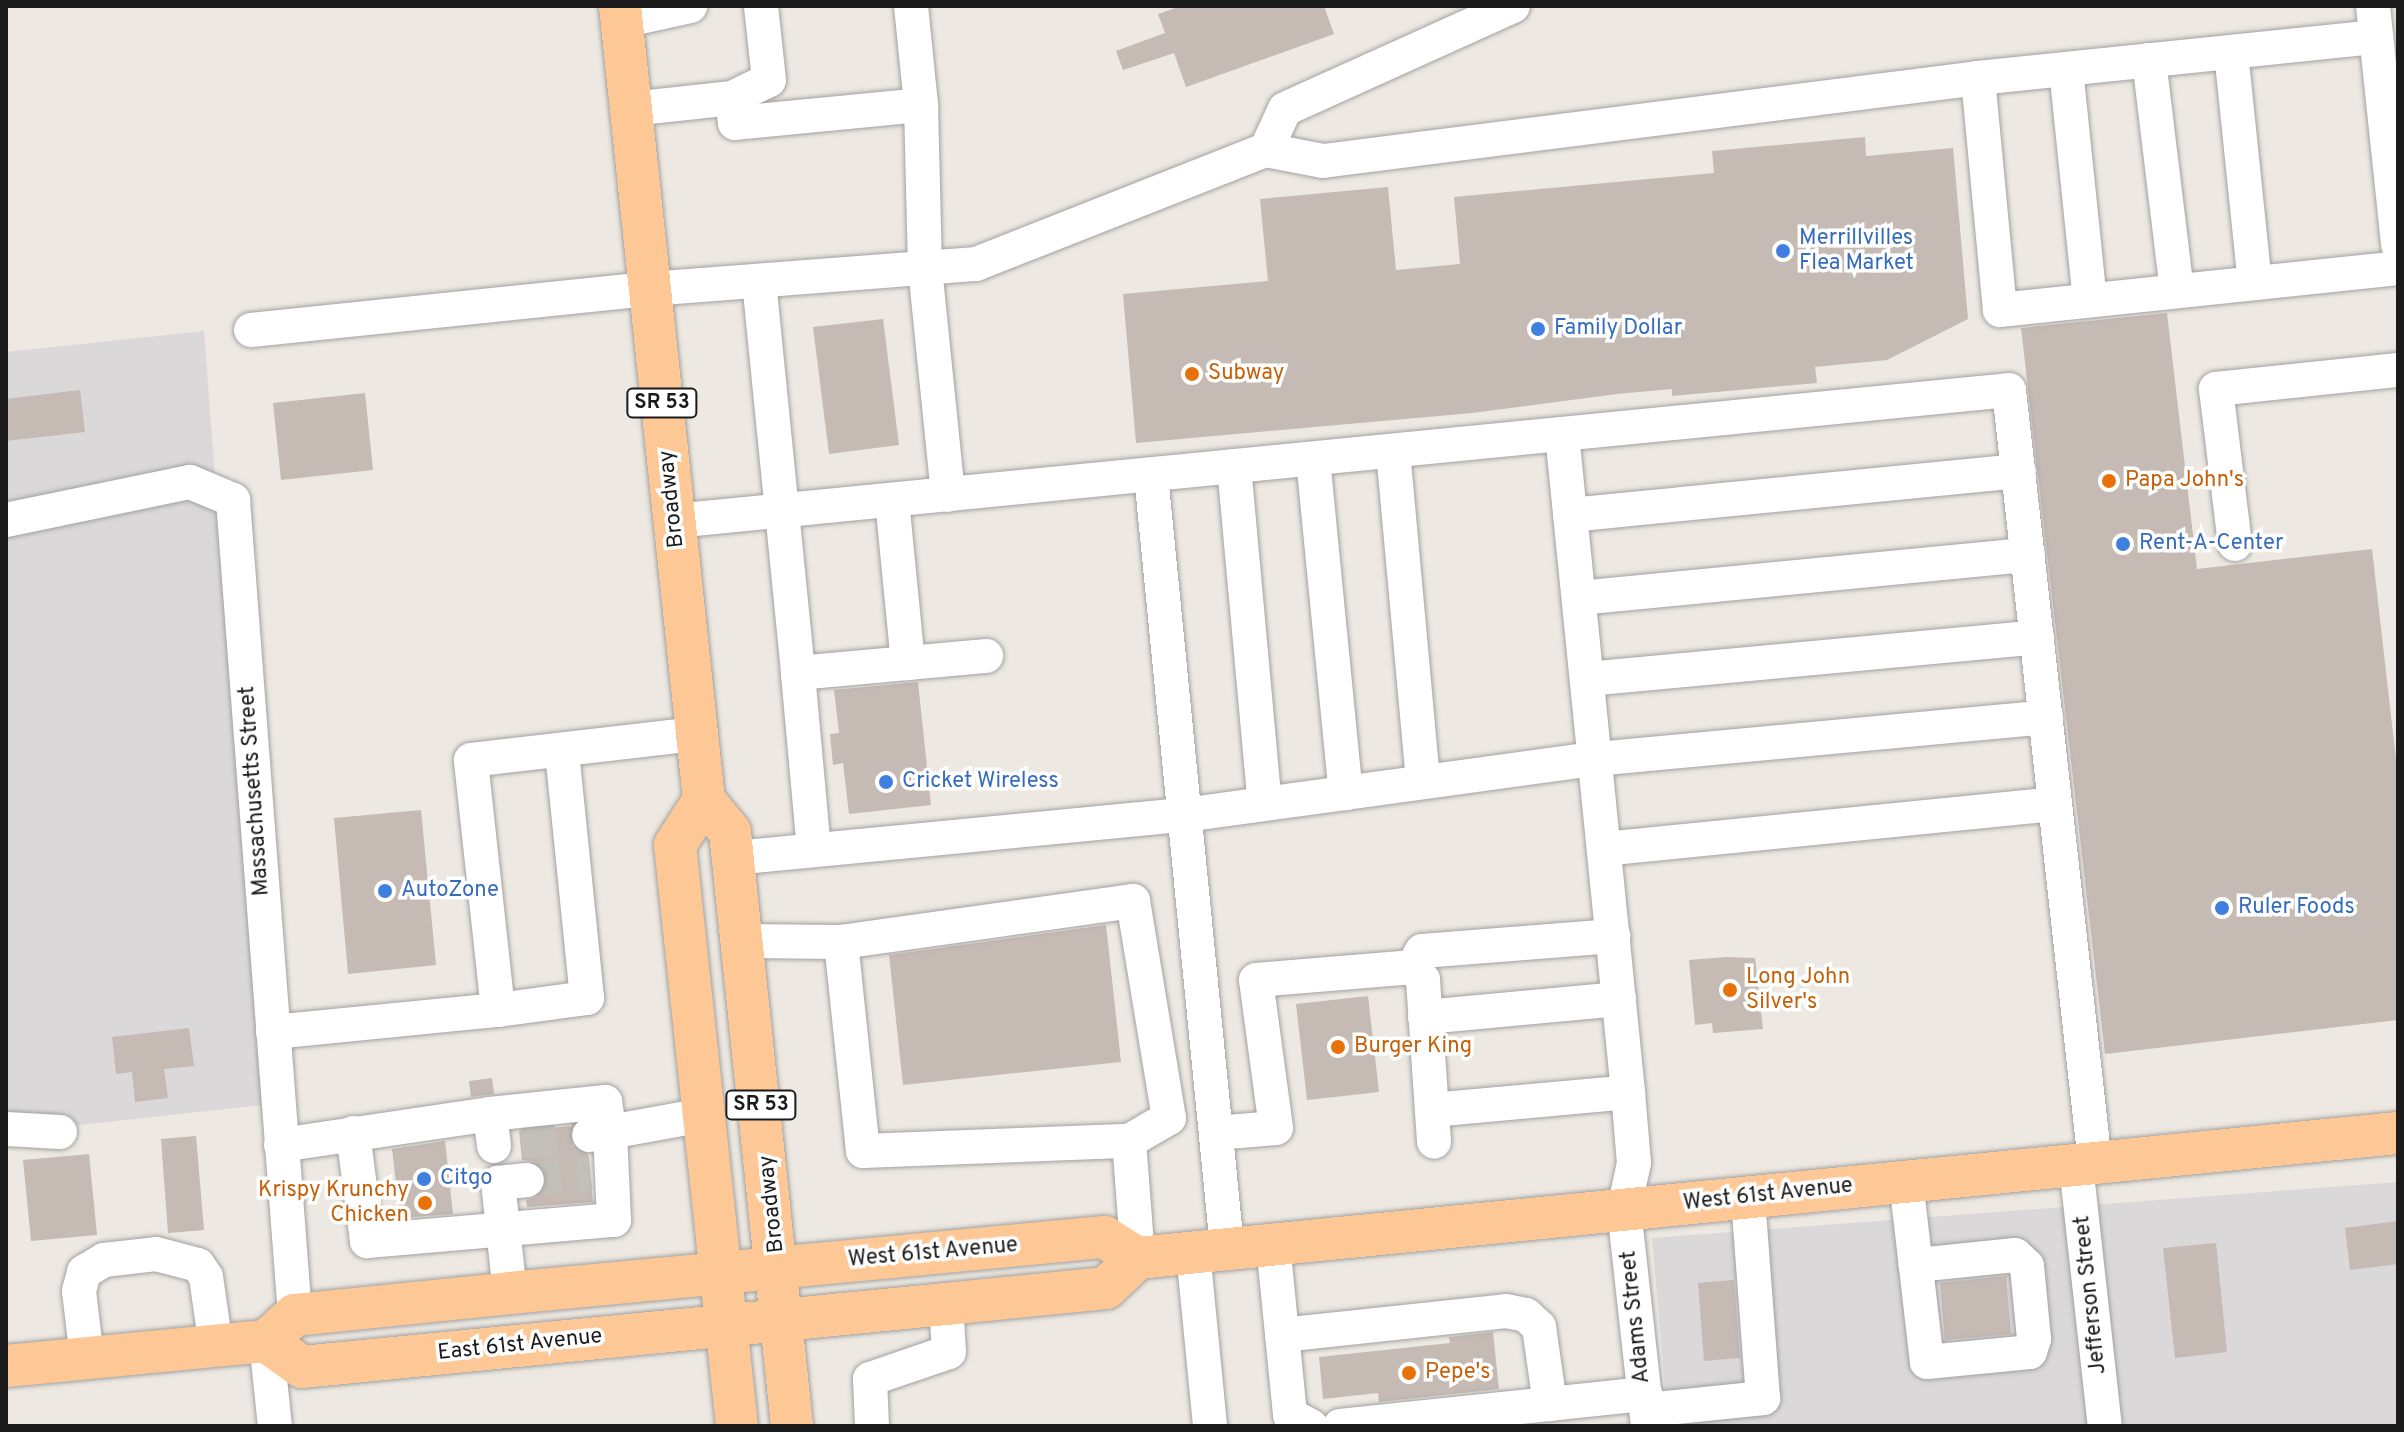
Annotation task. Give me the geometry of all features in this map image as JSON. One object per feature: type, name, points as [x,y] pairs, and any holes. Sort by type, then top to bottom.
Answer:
[{"type":"main road","name":"Broadway","points":[[621,14],[704,800],[730,832],[734,858],[792,1426]]},
{"type":"main road","name":"SR 53","points":[[704,800],[675,845],[737,1426]]},
{"type":"main road","name":"West 61st Avenue","points":[[722,1273],[1104,1237],[1138,1258],[2398,1133]]},
{"type":"main road","points":[[782,1318],[1106,1288],[1138,1258]]},
{"type":"main road","points":[[6,1366],[216,1346],[280,1328],[510,1293],[722,1273]]},
{"type":"main road","name":"East 61st Avenue","points":[[280,1328],[302,1367],[782,1318]]},
{"type":"street","points":[[621,14],[690,6]]},
{"type":"street","points":[[631,109],[732,98],[769,80],[761,6]]},
{"type":"street","points":[[911,6],[921,105],[925,268],[948,495]]},
{"type":"street","points":[[1266,150],[1285,109],[1513,6]]},
{"type":"street","points":[[251,330],[650,289],[976,264],[1266,150],[1323,161],[1978,78],[2231,52],[2374,22],[2398,245]]},
{"type":"street","points":[[2231,52],[2255,283]]},
{"type":"street","points":[[2149,60],[2177,291]]},
{"type":"street","points":[[2066,69],[2090,300]]},
{"type":"street","points":[[1978,78],[2000,310],[2398,268]]},
{"type":"street","points":[[732,98],[735,123],[921,105]]},
{"type":"street","points":[[759,281],[814,850]]},
{"type":"street","points":[[2235,544],[2216,389],[2398,370]]},
{"type":"street","name":"Jefferson Street","points":[[1562,434],[2009,390],[2055,804],[2105,1426]]},
{"type":"street","points":[[674,521],[1562,434]]},
{"type":"street","name":"Adams Street","points":[[1562,434],[1628,1092],[1634,1163],[1624,1209],[1647,1410]]},
{"type":"street","points":[[1393,451],[1423,782]]},
{"type":"street","points":[[1313,459],[1346,793]]},
{"type":"street","points":[[1234,466],[1265,804]]},
{"type":"street","points":[[1570,515],[2019,471]]},
{"type":"street","points":[[1151,475],[1216,1133],[1210,1250],[1210,1426]]},
{"type":"street","name":"Massachusetts Street","points":[[6,520],[190,482],[233,500],[281,1145],[280,1328],[275,1426]]},
{"type":"street","points":[[892,500],[908,663]]},
{"type":"street","points":[[1579,598],[2028,555]]},
{"type":"street","points":[[1587,679],[2037,637]]},
{"type":"street","points":[[798,673],[986,656]]},
{"type":"street","points":[[734,858],[1184,815],[1595,759],[2046,717]]},
{"type":"street","points":[[498,1010],[471,760],[697,734]]},
{"type":"street","points":[[273,1032],[587,998],[562,750]]},
{"type":"street","points":[[1604,849],[2055,804]]},
{"type":"street","points":[[743,941],[841,942],[1133,901],[1169,1118],[1129,1141],[863,1151],[841,942]]},
{"type":"street","points":[[1413,967],[1422,951],[1613,936]]},
{"type":"street","points":[[1200,976],[1256,980],[1413,967]]},
{"type":"street","points":[[1413,967],[1423,980],[1433,1126],[1628,1092]]},
{"type":"street","points":[[1216,1133],[1276,1128],[1256,980]]},
{"type":"street","points":[[1425,1017],[1619,999]]},
{"type":"street","points":[[281,1145],[353,1133],[502,1134],[605,1102],[599,1133],[602,1172],[614,1220],[367,1241],[353,1133]]},
{"type":"street","points":[[599,1133],[704,1115]]},
{"type":"street","points":[[6,1129],[60,1132]]},
{"type":"street","points":[[502,1134],[512,1182],[503,1231],[510,1293]]},
{"type":"street","points":[[1129,1141],[1138,1258]]},
{"type":"street","points":[[1906,1181],[1916,1265]]},
{"type":"street","points":[[1340,1426],[1550,1404],[1647,1410],[1763,1398],[1748,1197]]},
{"type":"street","points":[[1273,1244],[1290,1415],[1311,1426]]},
{"type":"street","points":[[87,1358],[79,1291],[84,1272],[104,1260],[156,1254],[198,1265],[206,1277],[216,1346]]},
{"type":"street","points":[[872,1426],[870,1379],[949,1352],[946,1304]]},
{"type":"street","points":[[1282,1335],[1506,1311],[1526,1315],[1539,1327],[1550,1404]]},
{"type":"shaded area","points":[[204,331],[262,1105],[6,1133],[6,352]]},
{"type":"shaded area","points":[[2398,1182],[2398,1426],[1572,1426],[1668,1419],[1652,1238]]},
{"type":"building","points":[[1181,6],[1324,6],[1334,34],[1186,87],[1174,53],[1123,70],[1116,51],[1165,33],[1158,14]]},
{"type":"building","points":[[1865,137],[1866,156],[1953,148],[1968,319],[1887,360],[1815,367],[1817,383],[1672,396],[1672,389],[1472,413],[1136,443],[1123,294],[1268,281],[1260,199],[1388,187],[1396,270],[1460,264],[1454,197],[1714,173],[1712,151]]},
{"type":"building","points":[[2167,313],[2197,569],[2372,549],[2398,777],[2398,1020],[2105,1054],[2021,328]]},
{"type":"building","points":[[883,319],[899,445],[829,454],[813,327]]},
{"type":"building","points":[[80,390],[85,432],[6,441],[6,399]]},
{"type":"building","points":[[365,393],[373,470],[281,480],[273,403]]},
{"type":"building","points":[[918,682],[931,805],[849,814],[843,763],[833,765],[830,734],[839,733],[834,690]]},
{"type":"building","name":"AutoZone","points":[[421,810],[436,965],[348,974],[334,818]]},
{"type":"building","points":[[1106,925],[1121,1062],[903,1085],[889,955]]},
{"type":"building","name":"Long John Silver's","points":[[1755,958],[1763,1029],[1713,1033],[1712,1023],[1695,1025],[1689,960]]},
{"type":"building","name":"Burger King","points":[[1368,996],[1379,1092],[1307,1100],[1296,1004]]},
{"type":"building","points":[[189,1028],[194,1066],[164,1069],[168,1098],[135,1102],[132,1072],[116,1074],[112,1037]]},
{"type":"building","points":[[492,1078],[494,1094],[471,1097],[469,1081]]},
{"type":"building","points":[[572,1126],[573,1147],[588,1154],[593,1202],[527,1207],[526,1200],[539,1196],[547,1179],[536,1162],[522,1160],[519,1131]]},
{"type":"building","points":[[196,1136],[204,1230],[168,1233],[161,1139]]},
{"type":"building","name":"Citgo","points":[[445,1141],[453,1214],[400,1218],[392,1149]]},
{"type":"building","points":[[89,1154],[97,1235],[31,1241],[23,1160]]},
{"type":"building","points":[[2398,1221],[2398,1264],[2350,1270],[2345,1228]]},
{"type":"building","points":[[2216,1243],[2227,1352],[2175,1358],[2163,1248]]},
{"type":"building","points":[[2006,1276],[2011,1334],[1945,1340],[1940,1283]]},
{"type":"building","points":[[1734,1280],[1740,1358],[1704,1361],[1698,1283]]},
{"type":"building","name":"Pepe's","points":[[1493,1332],[1499,1389],[1379,1402],[1378,1393],[1323,1399],[1319,1357],[1450,1343],[1449,1337]]},
{"type":"tunnel","points":[[522,1142],[588,1135]]},
{"type":"tunnel","points":[[527,1180],[591,1173]]},
{"type":"place","name":"Merrillvilles Flea Market","points":[[1783,251]]},
{"type":"place","name":"Family Dollar","points":[[1538,329]]},
{"type":"place","name":"Subway","points":[[1192,374]]},
{"type":"place","name":"Papa John's","points":[[2109,481]]},
{"type":"place","name":"Rent-A-Center","points":[[2123,544]]},
{"type":"place","name":"Cricket Wireless","points":[[886,782]]},
{"type":"place","name":"AutoZone","points":[[385,891]]},
{"type":"place","name":"Ruler Foods","points":[[2222,908]]},
{"type":"place","name":"Long John Silver's","points":[[1730,990]]},
{"type":"place","name":"Burger King","points":[[1338,1047]]},
{"type":"place","name":"Citgo","points":[[424,1179]]},
{"type":"place","name":"Krispy Krunchy Chicken","points":[[425,1203]]},
{"type":"place","name":"Pepe's","points":[[1409,1373]]}]
